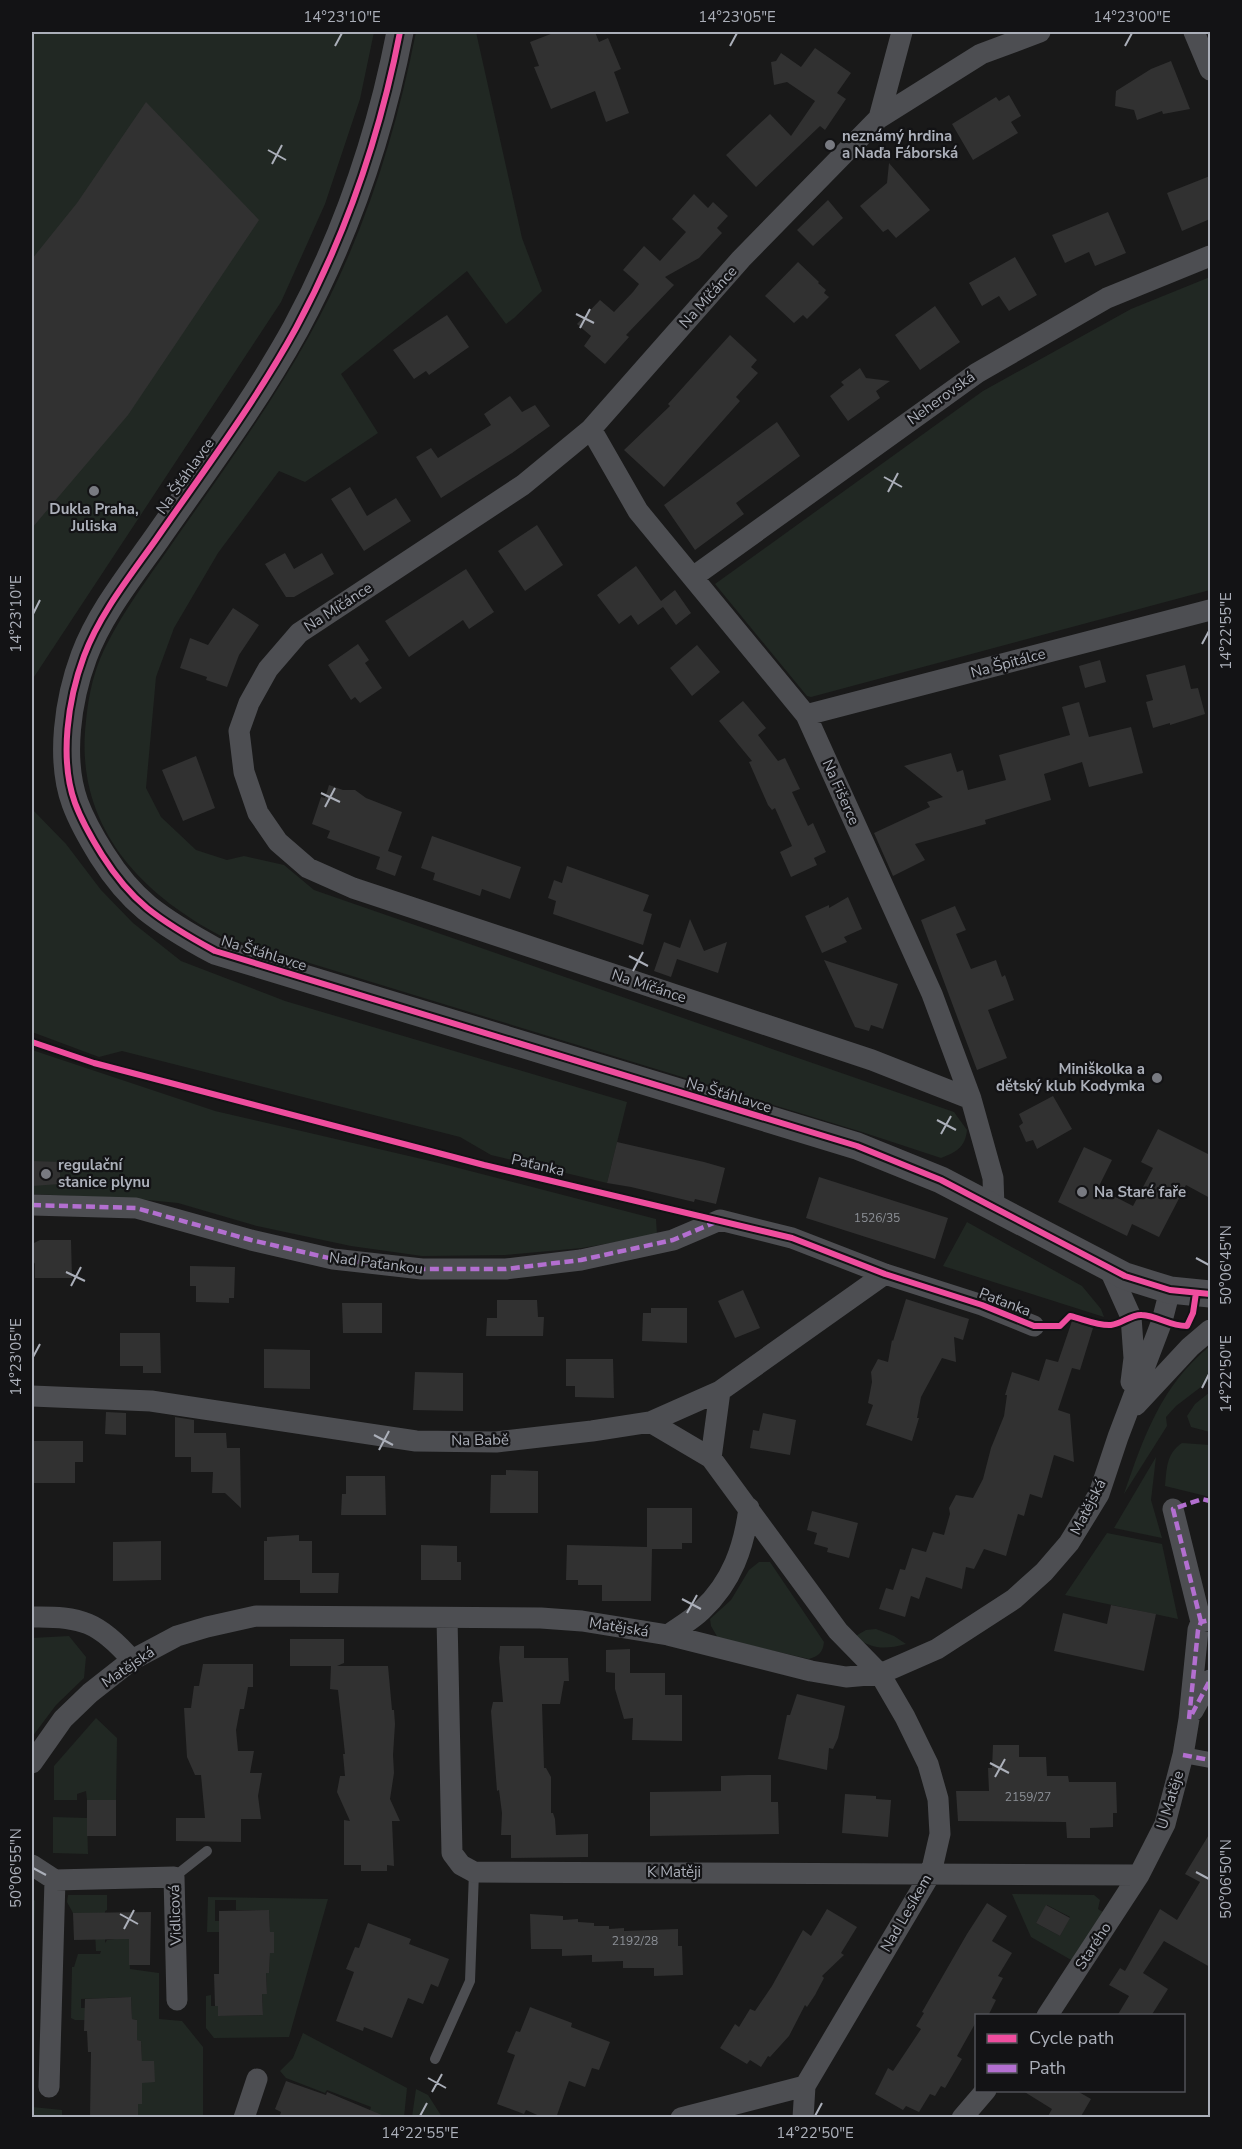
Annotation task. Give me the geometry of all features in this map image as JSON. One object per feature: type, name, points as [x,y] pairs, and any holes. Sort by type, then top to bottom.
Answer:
[{"type":"street","name":"Na Šťáhlavce","points":[[400,32],[384,105],[362,180],[344,227],[300,319],[237,422],[98,626],[84,656],[73,695],[68,735],[68,768],[75,801],[90,836],[113,872],[145,907],[181,933],[215,951],[857,1146],[919,1170],[994,1206],[1133,1279],[1170,1290],[1210,1294]]},
{"type":"street","points":[[879,118],[902,32]]},
{"type":"street","name":"Na Míčánce","points":[[971,1100],[872,1060],[353,888],[308,868],[278,842],[258,813],[243,772],[239,730],[249,703],[268,669],[299,633],[523,485],[591,429],[741,259],[879,118],[981,54],[1040,32]]},
{"type":"street","points":[[1194,32],[1210,70]]},
{"type":"street","name":"Neherovská","points":[[693,577],[977,373],[1107,298],[1210,256]]},
{"type":"street","name":"Na Fišerce","points":[[591,429],[638,511],[806,715],[932,994],[971,1100],[993,1178],[994,1206]]},
{"type":"street","name":"Na Špitálce","points":[[806,715],[1210,610]]},
{"type":"street","name":"Nad Paťankou","points":[[32,1205],[136,1208],[250,1240],[333,1259],[422,1269],[506,1269],[581,1260],[673,1240],[720,1220]]},
{"type":"street","name":"Paťanka","points":[[720,1220],[792,1238],[885,1274],[982,1305],[1034,1326]]},
{"type":"street","name":"Matějská","points":[[1109,1268],[1131,1317],[1134,1338],[1134,1358],[1127,1414]]},
{"type":"street","name":"Na Babě","points":[[32,1396],[150,1401],[416,1441],[496,1442],[592,1431],[650,1422],[720,1391],[885,1274]]},
{"type":"street","name":"Matějská","points":[[32,1762],[63,1719],[90,1693],[132,1660],[177,1636],[256,1616],[541,1618],[582,1621],[668,1635],[812,1671],[846,1677],[880,1674],[937,1648],[1014,1599],[1044,1572],[1069,1543],[1099,1494],[1162,1321],[1170,1290]]},
{"type":"street","name":"Matějská","points":[[1127,1414],[1190,1347],[1210,1330]]},
{"type":"street","points":[[650,1422],[711,1458],[720,1391]]},
{"type":"street","name":"Nad Lesíkem","points":[[711,1458],[838,1631],[880,1674],[905,1717],[928,1764],[938,1799],[940,1834],[931,1873],[805,2086]]},
{"type":"street","points":[[668,1635],[702,1610],[737,1561],[746,1535],[749,1508]]},
{"type":"street","name":"U Matěje","points":[[1139,1875],[1165,1824],[1183,1755],[1198,1630],[1206,1621],[1173,1509]]},
{"type":"street","points":[[32,1617],[61,1616],[85,1622],[108,1635],[132,1660]]},
{"type":"street","points":[[447,1617],[452,1853],[461,1865],[474,1872]]},
{"type":"street","name":"U Matěje","points":[[1189,1719],[1210,1680]]},
{"type":"street","name":"U Matěje","points":[[1183,1755],[1210,1760]]},
{"type":"street","points":[[32,1865],[55,1880],[49,2087]]},
{"type":"street","name":"K Matěji","points":[[474,1872],[1139,1875]]},
{"type":"street","name":"Starého","points":[[1048,2014],[1139,1875]]},
{"type":"street","name":"Vidlicová","points":[[55,1880],[174,1877],[177,2000]]},
{"type":"street","points":[[244,2118],[257,2079]]},
{"type":"street","points":[[681,2118],[805,2086],[803,2118]]},
{"type":"street","points":[[962,2118],[985,2092]]},
{"type":"lane","points":[[174,1877],[207,1851]]},
{"type":"lane","points":[[435,2059],[470,1982],[474,1872]]},
{"type":"shaded area","name":"Dukla Praha, Juliska","points":[[32,32],[374,32],[360,99],[325,204],[281,302],[32,680]]},
{"type":"shaded area","points":[[416,32],[476,32],[522,238],[542,291],[506,324],[467,271],[341,374],[378,433],[305,482],[279,471],[218,553],[174,628],[156,677],[146,788],[161,817],[196,850],[227,860],[244,856],[284,865],[314,890],[954,1112],[967,1130],[962,1145],[951,1154],[941,1158],[221,936],[162,898],[117,850],[101,822],[90,791],[85,757],[88,705],[100,659],[136,595],[278,388],[327,302],[360,227],[387,150]]},
{"type":"shaded area","points":[[1210,277],[1210,590],[811,697],[807,696],[715,584],[983,391],[1131,309]]},
{"type":"shaded area","points":[[32,809],[66,844],[101,890],[133,923],[181,961],[285,1001],[627,1102],[607,1183],[491,1155],[460,1137],[122,1051],[99,1057],[32,1032]]},
{"type":"shaded area","points":[[32,1050],[215,1111],[439,1163],[656,1219],[657,1235],[582,1248],[505,1255],[422,1256],[351,1246],[257,1226],[178,1203],[32,1194]]},
{"type":"shaded area","points":[[967,1222],[1082,1286],[1101,1309],[1104,1317],[943,1266]]},
{"type":"shaded area","points":[[1210,1346],[1210,1380],[1176,1406],[1166,1417],[1167,1426],[1124,1494],[1156,1413],[1179,1378]]},
{"type":"shaded area","points":[[1210,1392],[1210,1432],[1191,1427],[1187,1416],[1195,1404]]},
{"type":"shaded area","points":[[1182,1443],[1210,1445],[1210,1497],[1165,1486],[1170,1457]]},
{"type":"shaded area","points":[[1156,1457],[1151,1500],[1162,1538],[1114,1528]]},
{"type":"shaded area","points":[[1107,1533],[1162,1544],[1178,1619],[1065,1595]]},
{"type":"shaded area","points":[[759,1562],[770,1562],[824,1642],[820,1653],[809,1659],[718,1638],[710,1619],[731,1600],[749,1570]]},
{"type":"shaded area","points":[[876,1629],[906,1644],[879,1647],[854,1637],[866,1630]]},
{"type":"shaded area","points":[[69,1636],[86,1657],[84,1678],[56,1705],[32,1737],[32,1638]]},
{"type":"shaded area","points":[[96,1718],[117,1738],[116,1800],[87,1800],[86,1791],[77,1794],[77,1800],[54,1800],[54,1766]]},
{"type":"shaded area","points":[[53,1817],[87,1818],[88,1854],[53,1853]]},
{"type":"shaded area","points":[[1012,1894],[1094,1895],[1100,1900],[1098,1909],[1103,1912],[1073,1961],[1031,1937]],"holes":[[[1047,1905],[1070,1917],[1060,1936],[1036,1923]]]},
{"type":"shaded area","points":[[68,1895],[107,1895],[105,1943],[107,1940],[116,1939],[116,1933],[129,1934],[130,1969],[159,1973],[159,2019],[182,2021],[203,2047],[203,2117],[138,2117],[138,2104],[142,2103],[142,2083],[154,2061],[142,2061],[141,2041],[137,2040],[137,2020],[132,2019],[131,1997],[81,1999],[81,2008],[88,2008],[88,2020],[71,2018],[72,1967],[74,1967],[78,1954],[100,1954],[101,1951],[96,1951],[94,1913],[73,1913],[67,1902]]},
{"type":"shaded area","points":[[32,1897],[35,1901],[32,1997]]},
{"type":"shaded area","points":[[208,1897],[328,1899],[289,2037],[214,2038],[206,2028],[206,1996],[211,1995],[211,2006],[218,2006],[219,2016],[263,2015],[262,1994],[267,1994],[266,1973],[269,1973],[274,1932],[270,1932],[269,1910],[236,1910],[236,1900],[215,1900],[215,1921],[226,1921],[226,1932],[207,1932]]},
{"type":"shaded area","points":[[303,2033],[407,2088],[404,2117],[368,2117],[371,2107],[327,2090],[325,2093],[286,2078],[280,2071],[293,2058]]},
{"type":"shaded area","points":[[416,2089],[428,2095],[442,2117],[412,2117]]},
{"type":"shaded area","points":[[32,2107],[62,2110],[62,2117],[32,2117]]},
{"type":"building","points":[[556,32],[595,32],[599,42],[608,38],[621,69],[614,72],[629,113],[606,122],[595,91],[551,109],[534,67],[539,66],[530,42]]},
{"type":"building","points":[[815,48],[851,73],[837,93],[846,99],[825,130],[820,126],[756,187],[726,155],[770,114],[791,136],[815,101],[787,82],[774,85],[771,62],[776,61],[781,53],[801,67]]},
{"type":"building","points":[[1171,61],[1190,109],[1163,114],[1162,111],[1137,120],[1134,110],[1115,106],[1116,91],[1151,69]]},
{"type":"building","points":[[1009,95],[1021,116],[1011,122],[1018,133],[973,160],[952,124],[996,97],[999,101]]},
{"type":"building","points":[[146,102],[259,220],[128,415],[32,528],[32,259],[77,203]]},
{"type":"building","points":[[889,163],[930,210],[896,238],[888,229],[883,232],[860,206],[887,183]]},
{"type":"building","points":[[1210,176],[1210,219],[1182,231],[1167,193]]},
{"type":"building","points":[[694,194],[708,208],[713,202],[728,216],[717,228],[722,233],[699,258],[665,277],[674,285],[626,335],[629,337],[605,364],[584,346],[591,336],[577,324],[600,300],[614,312],[633,292],[639,284],[623,270],[644,246],[660,261],[686,232],[672,219]]},
{"type":"building","points":[[828,200],[843,218],[813,246],[797,230]]},
{"type":"building","points":[[1108,212],[1126,253],[1095,266],[1089,252],[1065,263],[1052,235]]},
{"type":"building","points":[[1015,257],[1037,295],[1009,311],[999,296],[982,306],[969,283]]},
{"type":"building","points":[[798,262],[819,282],[826,290],[824,293],[829,297],[807,319],[803,315],[794,323],[765,296]]},
{"type":"building","points":[[935,306],[960,342],[920,370],[895,335]]},
{"type":"building","points":[[447,315],[469,347],[429,375],[426,371],[414,379],[393,350]]},
{"type":"building","points":[[730,335],[757,360],[751,367],[758,373],[736,397],[740,401],[664,487],[624,450],[670,406],[668,404]]},
{"type":"building","points":[[860,368],[866,378],[890,381],[876,391],[880,398],[848,421],[830,396],[844,385],[841,382]]},
{"type":"building","points":[[510,396],[522,412],[535,405],[550,426],[441,498],[416,457],[431,448],[438,458],[491,425],[484,414]]},
{"type":"building","points":[[777,422],[800,456],[736,503],[744,514],[695,550],[664,505]]},
{"type":"building","points":[[350,487],[367,516],[396,498],[411,521],[364,551],[331,499]]},
{"type":"building","points":[[537,525],[563,565],[525,591],[498,551]]},
{"type":"building","points":[[285,553],[294,569],[322,553],[334,574],[294,597],[286,597],[265,564]]},
{"type":"building","points":[[636,566],[661,601],[675,590],[691,613],[676,625],[663,607],[638,625],[631,615],[619,624],[597,595]]},
{"type":"building","points":[[466,569],[494,612],[469,629],[463,620],[409,657],[385,621]]},
{"type":"building","points":[[233,608],[259,625],[239,655],[227,687],[180,668],[190,638],[208,645]]},
{"type":"building","points":[[358,644],[369,660],[365,663],[382,688],[360,703],[355,697],[351,700],[328,665]]},
{"type":"building","points":[[697,645],[720,672],[692,696],[670,668]]},
{"type":"building","points":[[1100,660],[1106,682],[1085,688],[1079,666]]},
{"type":"building","points":[[1185,665],[1191,689],[1198,688],[1205,714],[1153,728],[1146,702],[1153,700],[1146,675]]},
{"type":"building","points":[[743,701],[766,728],[758,735],[778,761],[785,758],[800,789],[792,792],[808,826],[813,823],[826,852],[814,858],[817,865],[791,877],[780,852],[792,846],[775,808],[772,810],[768,805],[749,762],[752,761],[719,721]]},
{"type":"building","points":[[1079,702],[1089,737],[1131,727],[1143,773],[1089,787],[1082,762],[1044,774],[1051,800],[985,820],[986,824],[915,844],[925,860],[893,876],[874,833],[930,807],[927,802],[943,797],[904,766],[951,753],[957,772],[963,770],[968,790],[1006,780],[999,755],[1070,735],[1062,707]]},
{"type":"building","points":[[196,756],[215,808],[183,821],[162,770]]},
{"type":"building","points":[[329,785],[343,790],[355,790],[366,798],[402,812],[388,851],[402,856],[395,876],[376,869],[380,857],[327,838],[330,831],[312,824],[321,797],[325,798]]},
{"type":"building","points":[[432,836],[521,867],[510,899],[482,889],[480,896],[433,880],[435,873],[421,868]]},
{"type":"building","points":[[567,866],[649,895],[643,911],[652,914],[643,945],[553,914],[556,901],[548,898],[554,880],[562,883]]},
{"type":"building","points":[[848,897],[862,929],[844,937],[847,942],[822,953],[805,916],[829,905],[829,908]]},
{"type":"building","points":[[955,906],[966,930],[956,934],[971,969],[996,960],[1002,977],[1005,975],[1014,1000],[988,1010],[1007,1058],[977,1070],[921,920]]},
{"type":"building","points":[[690,919],[704,951],[727,942],[718,973],[677,959],[671,977],[654,971],[664,942],[680,948]]},
{"type":"building","points":[[824,960],[898,984],[883,1029],[871,1025],[869,1031],[855,1027]]},
{"type":"building","points":[[1053,1096],[1072,1129],[1037,1149],[1033,1140],[1026,1142],[1019,1126],[1023,1123],[1019,1114]]},
{"type":"building","name":"Na Staré faře","points":[[1158,1129],[1210,1155],[1210,1198],[1186,1185],[1159,1237],[1132,1224],[1127,1236],[1058,1202],[1084,1147],[1112,1160],[1098,1188],[1133,1206],[1153,1168],[1141,1162]]},
{"type":"building","points":[[617,1142],[725,1168],[716,1204],[695,1199],[694,1202],[607,1183]]},
{"type":"building","name":"regulační stanice plynu","points":[[32,1161],[60,1162],[60,1184],[32,1186]]},
{"type":"building","points":[[819,1177],[948,1218],[935,1259],[806,1218]]},
{"type":"building","points":[[40,1240],[71,1240],[72,1278],[35,1278],[32,1244]]},
{"type":"building","points":[[190,1266],[235,1267],[234,1298],[229,1298],[229,1303],[196,1302],[196,1286],[190,1286]]},
{"type":"building","points":[[743,1290],[760,1328],[735,1338],[718,1301]]},
{"type":"building","points":[[906,1299],[969,1319],[963,1340],[954,1337],[956,1362],[942,1358],[921,1397],[917,1418],[919,1418],[912,1441],[866,1425],[873,1405],[868,1403],[872,1382],[871,1372],[878,1359],[888,1362],[892,1340]]},
{"type":"building","points":[[497,1300],[537,1300],[538,1317],[544,1317],[543,1336],[486,1336],[487,1318],[497,1318]]},
{"type":"building","points":[[342,1303],[382,1303],[382,1333],[343,1333]]},
{"type":"building","points":[[651,1308],[687,1308],[687,1343],[642,1341],[643,1313],[651,1313]]},
{"type":"building","points":[[1072,1321],[1093,1328],[1080,1370],[1072,1368],[1058,1410],[1070,1414],[1074,1462],[1054,1455],[1042,1498],[1030,1494],[1024,1516],[1018,1514],[1006,1556],[984,1549],[974,1569],[966,1567],[962,1589],[926,1577],[919,1599],[911,1596],[905,1617],[879,1609],[886,1588],[893,1590],[900,1569],[905,1570],[912,1548],[926,1552],[933,1532],[944,1535],[950,1514],[949,1508],[956,1495],[973,1498],[983,1479],[991,1448],[1004,1416],[1007,1395],[1005,1395],[1012,1372],[1039,1381],[1046,1359],[1058,1362]]},
{"type":"building","points":[[120,1333],[160,1333],[161,1373],[143,1373],[143,1366],[120,1366]]},
{"type":"building","points":[[264,1349],[310,1350],[310,1389],[264,1388]]},
{"type":"building","points":[[566,1359],[613,1359],[614,1398],[575,1397],[575,1386],[566,1386]]},
{"type":"building","points":[[415,1372],[463,1373],[463,1411],[413,1410]]},
{"type":"building","points":[[106,1412],[126,1413],[126,1435],[105,1434]]},
{"type":"building","points":[[763,1413],[796,1420],[790,1455],[750,1448],[753,1430],[759,1431]]},
{"type":"building","points":[[175,1417],[194,1420],[194,1433],[226,1433],[227,1448],[240,1448],[241,1508],[225,1493],[212,1493],[213,1472],[191,1472],[191,1457],[175,1457]]},
{"type":"building","points":[[32,1441],[83,1441],[83,1462],[75,1462],[75,1483],[32,1483]]},
{"type":"building","points":[[506,1470],[538,1471],[538,1513],[490,1513],[491,1475],[506,1475]]},
{"type":"building","points":[[346,1476],[385,1476],[386,1515],[341,1515],[342,1494],[346,1494]]},
{"type":"building","points":[[647,1508],[692,1508],[692,1543],[682,1543],[682,1549],[652,1549],[651,1601],[602,1601],[602,1585],[578,1585],[578,1580],[566,1580],[567,1545],[647,1547]]},
{"type":"building","points":[[812,1511],[858,1523],[849,1558],[827,1552],[828,1548],[814,1544],[817,1533],[807,1530]]},
{"type":"building","points":[[299,1535],[299,1541],[312,1541],[312,1573],[339,1573],[338,1593],[300,1593],[300,1580],[264,1580],[264,1541],[267,1541],[267,1537]]},
{"type":"building","points":[[161,1541],[161,1580],[113,1581],[113,1542]]},
{"type":"building","points":[[421,1545],[457,1546],[457,1562],[461,1562],[461,1580],[421,1580]]},
{"type":"building","points":[[1111,1605],[1156,1614],[1144,1671],[1054,1651],[1063,1613],[1107,1624]]},
{"type":"building","points":[[290,1639],[344,1639],[344,1663],[337,1666],[388,1666],[395,1724],[394,1773],[390,1799],[400,1821],[392,1821],[394,1866],[387,1865],[387,1871],[361,1871],[361,1865],[344,1865],[344,1820],[350,1821],[337,1792],[340,1776],[345,1776],[338,1690],[330,1689],[331,1666],[290,1666]]},
{"type":"building","points":[[500,1646],[524,1646],[524,1658],[568,1658],[569,1681],[564,1681],[560,1704],[542,1704],[544,1768],[551,1777],[551,1813],[555,1819],[556,1835],[588,1834],[588,1857],[511,1858],[511,1835],[501,1835],[502,1813],[499,1790],[497,1791],[491,1711],[493,1702],[503,1702]]},
{"type":"building","points":[[630,1649],[630,1673],[665,1673],[665,1695],[682,1695],[682,1741],[632,1740],[633,1718],[624,1719],[615,1689],[615,1673],[606,1672],[606,1650]]},
{"type":"building","points":[[203,1664],[253,1664],[253,1687],[248,1687],[244,1709],[240,1709],[236,1730],[238,1751],[254,1751],[250,1773],[262,1773],[258,1796],[261,1819],[241,1819],[241,1842],[176,1841],[176,1818],[205,1818],[201,1775],[195,1775],[187,1757],[184,1708],[191,1708],[194,1686],[199,1686]]},
{"type":"building","points":[[797,1694],[845,1706],[838,1738],[833,1749],[829,1748],[827,1770],[778,1759],[787,1715],[790,1715]]},
{"type":"building","points":[[993,1745],[1019,1745],[1019,1757],[1046,1757],[1047,1776],[1068,1776],[1069,1782],[1116,1782],[1117,1813],[1113,1813],[1113,1827],[1090,1828],[1090,1838],[1067,1838],[1066,1822],[958,1821],[956,1791],[989,1791],[988,1768],[992,1768]]},
{"type":"building","points":[[771,1775],[771,1802],[778,1802],[779,1834],[650,1836],[650,1792],[721,1791],[721,1776]]},
{"type":"building","points":[[845,1794],[876,1796],[876,1799],[891,1800],[888,1837],[842,1833]]},
{"type":"building","points":[[87,1800],[116,1800],[116,1836],[87,1836]]},
{"type":"building","points":[[1210,1833],[1210,1967],[1164,1941],[1143,1973],[1168,1989],[1152,2014],[1118,2014],[1129,1996],[1109,1985],[1120,1968],[1125,1971],[1160,1909],[1177,1920],[1200,1882],[1185,1874]]},
{"type":"building","points":[[987,1903],[1007,1916],[992,1941],[1012,1953],[998,1976],[1003,1978],[992,1998],[996,2000],[989,2014],[975,2014],[975,2024],[957,2056],[962,2059],[945,2088],[941,2086],[935,2096],[930,2094],[919,2112],[906,2106],[903,2110],[875,2094],[888,2068],[893,2071],[921,2029],[916,2026],[924,2013],[922,2012]]},
{"type":"building","points":[[1046,1905],[1070,1918],[1060,1936],[1036,1923]]},
{"type":"building","points":[[827,1909],[857,1927],[841,1953],[844,1955],[822,1976],[824,1978],[815,1995],[807,2007],[805,2005],[789,2036],[770,2057],[768,2056],[761,2067],[750,2060],[747,2064],[720,2048],[735,2024],[739,2027],[750,2009],[755,2011],[772,1986],[803,1930],[811,1936]]},
{"type":"building","points":[[269,1910],[270,1932],[274,1932],[274,1953],[270,1953],[269,1973],[266,1973],[267,1994],[262,1994],[263,2015],[218,2016],[218,2006],[215,2006],[214,1974],[219,1974],[219,1911]]},
{"type":"building","points":[[151,1912],[150,1965],[129,1965],[129,1939],[74,1940],[73,1913]]},
{"type":"building","points":[[530,1914],[563,1916],[563,1920],[578,1919],[578,1922],[594,1923],[594,1926],[609,1926],[609,1929],[624,1928],[624,1931],[678,1929],[678,1946],[682,1946],[683,1975],[654,1976],[654,1968],[623,1968],[623,1961],[592,1962],[592,1955],[562,1956],[562,1949],[531,1949]]},
{"type":"building","points":[[368,1923],[411,1939],[409,1944],[449,1959],[438,1987],[431,1984],[423,2004],[408,1998],[392,2038],[364,2027],[363,2031],[336,2021],[354,1972],[346,1969],[355,1947],[359,1948]]},
{"type":"building","points":[[131,1997],[132,2019],[137,2020],[137,2040],[141,2041],[142,2061],[154,2061],[155,2082],[142,2083],[142,2104],[138,2104],[138,2118],[90,2118],[91,2052],[88,2052],[87,2031],[84,2031],[85,1999]]},
{"type":"building","points":[[530,2007],[572,2023],[571,2027],[610,2042],[599,2070],[592,2068],[585,2087],[569,2081],[556,2118],[544,2118],[526,2110],[524,2114],[497,2104],[515,2055],[507,2052],[516,2031],[520,2032]]},
{"type":"building","points":[[286,2081],[326,2095],[327,2092],[389,2118],[279,2118],[281,2112],[275,2109]]},
{"type":"building","points":[[1025,2092],[1079,2092],[1091,2099],[1080,2118],[1047,2118],[1052,2109]]},
{"type":"marked path","points":[[32,1205],[136,1208],[251,1240],[333,1259],[422,1269],[506,1269],[581,1260],[673,1240],[718,1221]]},
{"type":"marked path","points":[[1201,1622],[1173,1509],[1202,1499],[1210,1501]]},
{"type":"marked path","points":[[1189,1719],[1198,1630],[1201,1622],[1210,1620]]},
{"type":"marked path","points":[[1192,1714],[1210,1680]]},
{"type":"marked path","points":[[1183,1755],[1210,1760]]},
{"type":"cycle path","points":[[400,32],[382,109],[359,184],[346,221],[314,293],[264,382],[117,595],[98,625],[84,656],[70,710],[67,768],[75,803],[102,855],[134,896],[147,908],[180,931],[215,951],[857,1146],[941,1180],[1125,1276],[1170,1290],[1210,1294]]},
{"type":"cycle path","points":[[32,1042],[94,1063],[484,1165],[792,1238],[885,1274],[982,1305],[1034,1326],[1060,1326],[1070,1316],[1111,1325],[1142,1315],[1187,1326],[1193,1313],[1196,1293]]},
{"type":"place","name":"neznámý hrdina a Naďa Fáborská","points":[[830,145]]},
{"type":"place","name":"Dukla Praha, Juliska","points":[[94,491]]},
{"type":"place","name":"Miniškolka a dětský klub Kodymka","points":[[1157,1078]]},
{"type":"place","name":"regulační stanice plynu","points":[[46,1174]]},
{"type":"place","name":"Na Staré faře","points":[[1082,1192]]}]
